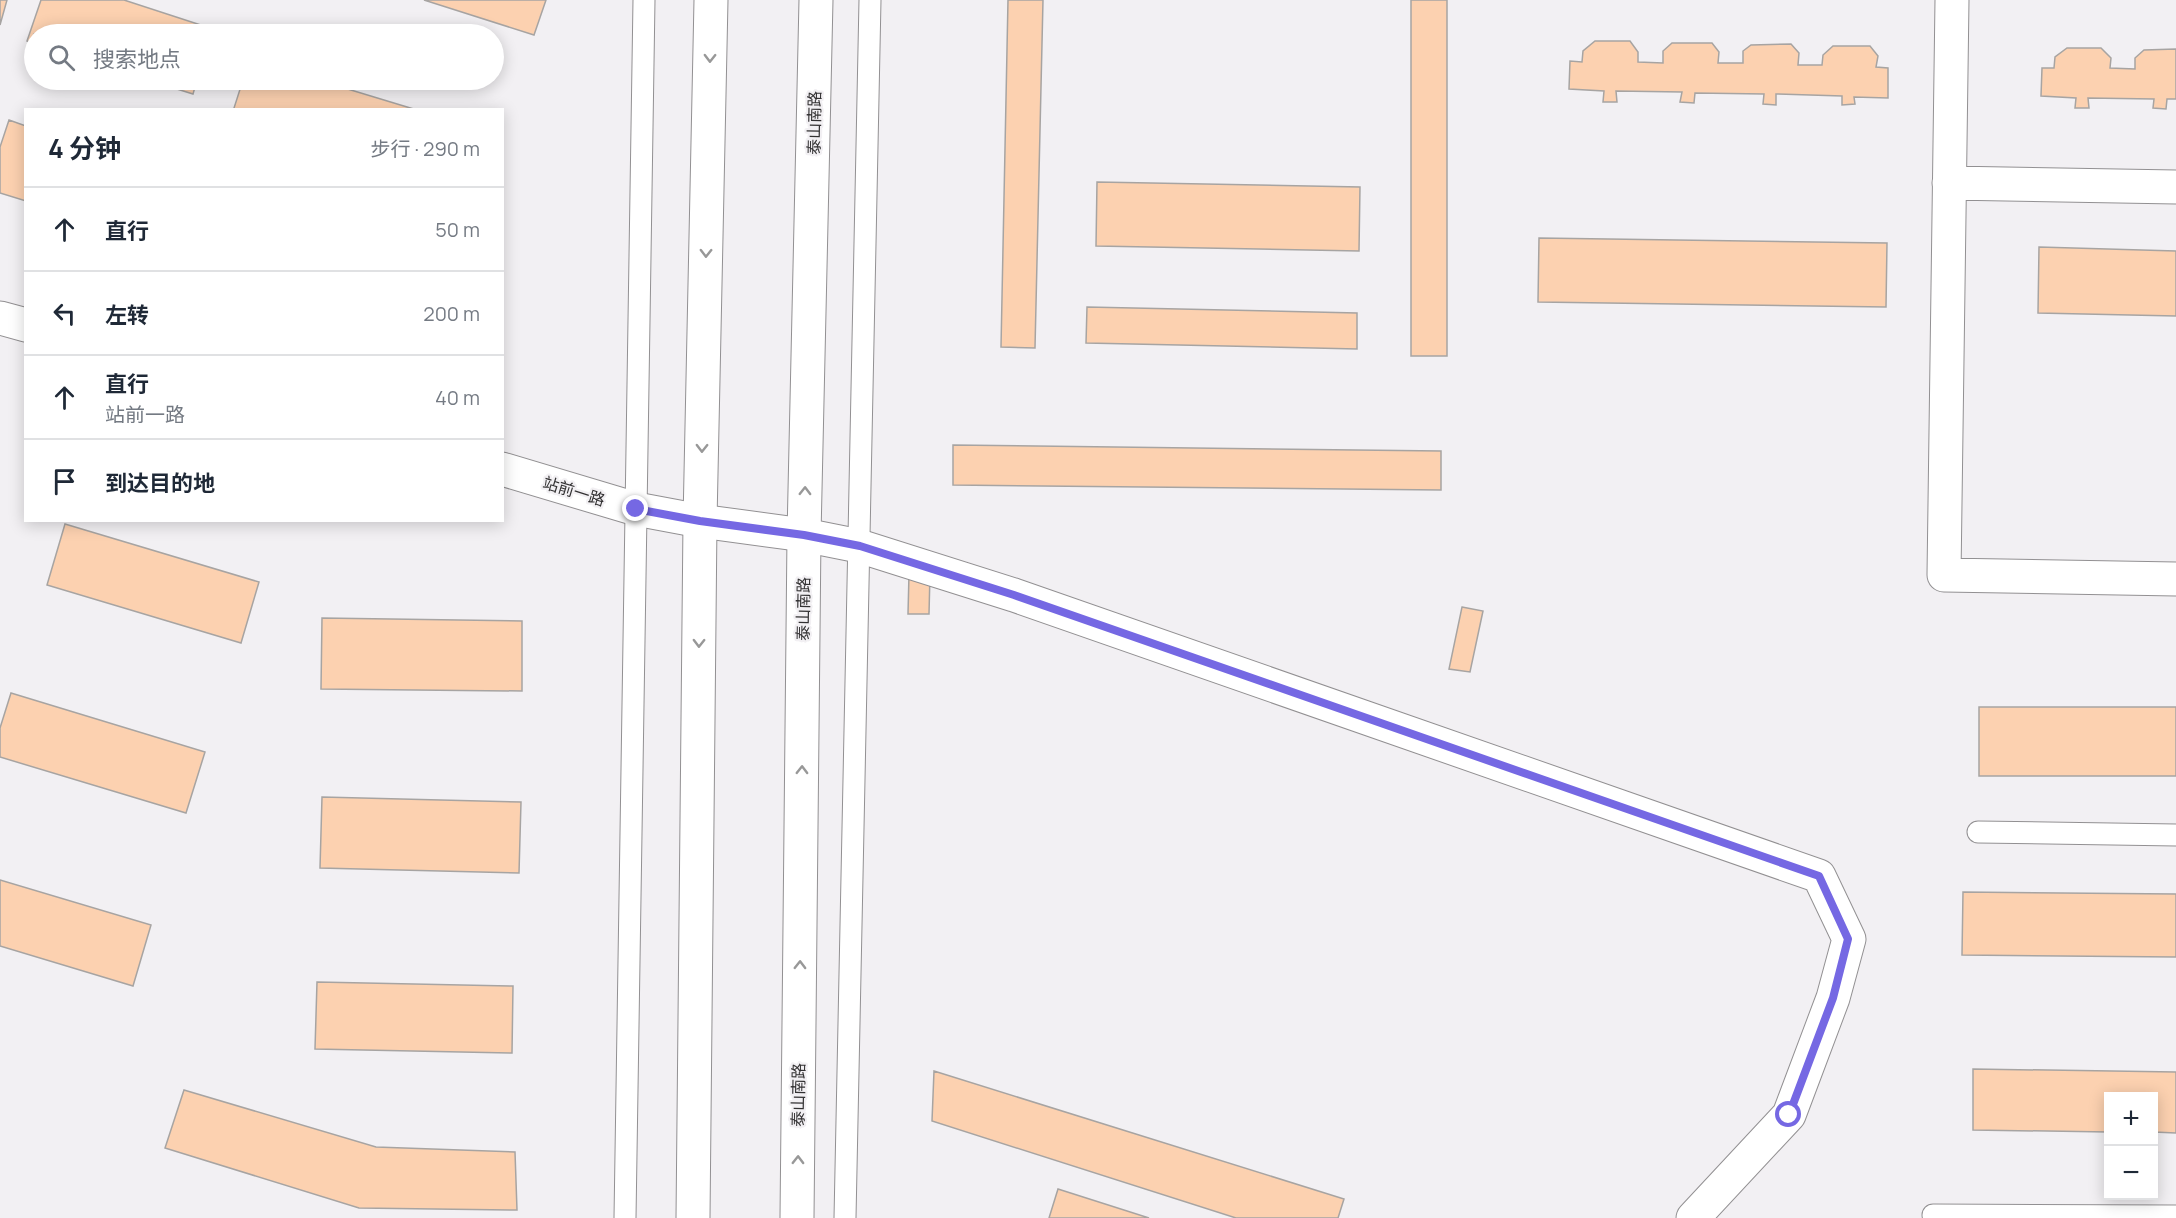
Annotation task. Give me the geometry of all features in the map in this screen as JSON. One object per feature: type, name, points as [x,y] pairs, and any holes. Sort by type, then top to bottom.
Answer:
[{"type":"street","points":[[693,1218],[700,521],[711,0]]},
{"type":"street","name":"泰山南路","points":[[797,1218],[804,535],[816,0]]},
{"type":"street","points":[[1952,0],[1944,575],[2176,579]]},
{"type":"street","points":[[1949,183],[2176,187]]},
{"type":"street","points":[[0,318],[24,324]]},
{"type":"street","name":"站前一路","points":[[504,470],[636,509],[860,546],[1014,595],[1819,876],[1848,939],[1833,998],[1789,1115],[1693,1218]]},
{"type":"lane","points":[[625,1218],[644,0]]},
{"type":"lane","points":[[845,1218],[870,0]]},
{"type":"lane","points":[[1978,832],[2176,834]]},
{"type":"lane","points":[[1934,1215],[2176,1216]]},
{"type":"building","points":[[0,0],[7,0],[0,25]]},
{"type":"building","points":[[41,0],[124,0],[198,24],[33,24]]},
{"type":"building","points":[[424,0],[546,0],[534,35]]},
{"type":"building","points":[[1008,0],[1043,0],[1035,348],[1001,347]]},
{"type":"building","points":[[1411,0],[1447,0],[1447,356],[1411,356]]},
{"type":"building","points":[[1595,41],[1630,41],[1638,52],[1638,62],[1663,63],[1663,51],[1672,43],[1712,43],[1719,52],[1718,63],[1743,63],[1743,51],[1751,45],[1791,44],[1799,53],[1798,65],[1822,65],[1823,55],[1833,46],[1870,46],[1878,56],[1876,67],[1888,68],[1888,98],[1854,97],[1855,104],[1842,105],[1842,96],[1776,94],[1776,105],[1763,104],[1764,94],[1695,93],[1694,103],[1680,102],[1682,92],[1616,91],[1617,102],[1603,102],[1604,91],[1569,89],[1570,61],[1582,62],[1583,51]]},
{"type":"building","points":[[2067,48],[2101,48],[2111,58],[2110,68],[2135,69],[2135,58],[2144,50],[2176,49],[2176,99],[2167,99],[2166,109],[2153,108],[2154,99],[2088,98],[2089,108],[2075,108],[2076,98],[2041,96],[2042,68],[2054,68],[2055,57]]},
{"type":"building","points":[[180,90],[194,90],[193,94]]},
{"type":"building","points":[[240,90],[351,90],[410,108],[234,108]]},
{"type":"building","points":[[9,120],[24,125],[24,200],[0,193],[0,147]]},
{"type":"building","points":[[1097,182],[1360,187],[1359,251],[1096,246]]},
{"type":"building","points":[[1539,238],[1887,243],[1886,307],[1538,302]]},
{"type":"building","points":[[2039,247],[2176,251],[2176,316],[2038,313]]},
{"type":"building","points":[[1087,307],[1357,313],[1357,349],[1086,343]]},
{"type":"building","points":[[953,445],[1441,451],[1441,490],[953,485]]},
{"type":"building","points":[[65,524],[259,582],[241,643],[47,585]]},
{"type":"building","points":[[909,574],[930,574],[929,614],[908,614]]},
{"type":"building","points":[[1462,607],[1483,611],[1470,672],[1449,669]]},
{"type":"building","points":[[322,618],[522,621],[522,691],[321,689]]},
{"type":"building","points":[[11,693],[205,752],[186,813],[0,757],[0,728]]},
{"type":"building","points":[[1979,707],[2176,707],[2176,776],[1979,776]]},
{"type":"building","points":[[322,797],[521,802],[519,873],[320,868]]},
{"type":"building","points":[[0,880],[151,925],[133,986],[0,946]]},
{"type":"building","points":[[1963,892],[2176,894],[2176,957],[1962,955]]},
{"type":"building","points":[[317,982],[513,986],[512,1053],[315,1049]]},
{"type":"building","points":[[1973,1069],[2176,1072],[2176,1133],[2158,1132],[2158,1092],[2104,1092],[2104,1132],[1973,1130]]},
{"type":"building","points":[[934,1071],[1344,1199],[1338,1218],[1236,1218],[932,1121]]},
{"type":"building","points":[[184,1090],[376,1147],[515,1152],[517,1210],[359,1208],[165,1148]]},
{"type":"building","points":[[1058,1189],[1149,1218],[1049,1218]]},
{"type":"route","points":[[636,509],[860,546],[1014,595],[1819,876],[1848,939],[1833,998],[1789,1115]]}]
